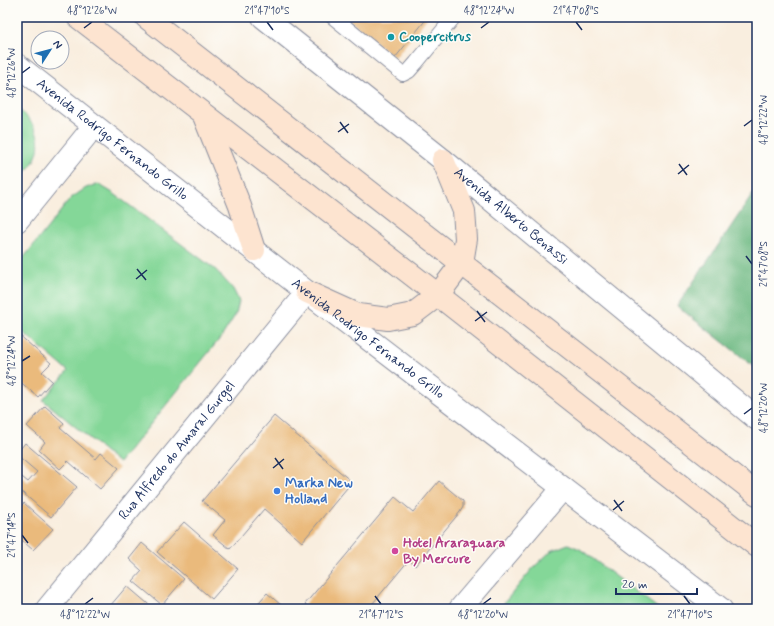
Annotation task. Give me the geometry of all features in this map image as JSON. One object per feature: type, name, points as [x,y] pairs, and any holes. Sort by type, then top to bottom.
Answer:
[{"type":"main road","points":[[78,17],[438,295],[757,546]]},
{"type":"main road","points":[[146,17],[757,494]]},
{"type":"main road","points":[[203,115],[240,206],[254,250]]},
{"type":"main road","points":[[307,292],[358,315],[388,319],[413,314],[438,295],[462,263],[466,239],[464,211],[443,160]]},
{"type":"street","name":"Avenida Alberto Benassi","points":[[263,17],[443,160],[757,419]]},
{"type":"street","name":"Avenida Rodrigo Fernando Grillo","points":[[17,65],[307,292],[721,609]]},
{"type":"street","points":[[17,220],[94,126]]},
{"type":"street","name":"Rua Alfredo do Amaral Gurgel","points":[[47,609],[307,292]]},
{"type":"street","points":[[460,609],[563,488]]},
{"type":"lane","points":[[333,17],[403,74],[416,63],[454,17]]},
{"type":"green space","points":[[17,108],[32,124],[36,131],[39,145],[35,159],[17,181]]},
{"type":"green space","points":[[98,184],[113,193],[216,270],[233,289],[239,301],[236,314],[222,336],[119,463],[43,400],[68,371],[17,327],[17,266],[71,198],[86,188]]},
{"type":"green space","points":[[757,188],[757,369],[677,306]]},
{"type":"green space","points":[[568,544],[580,549],[659,609],[499,609],[533,568],[551,551]]},
{"type":"building","name":"Coopercitrus","points":[[345,17],[428,17],[395,58]]},
{"type":"building","points":[[17,333],[51,363],[42,372],[52,381],[38,397],[17,379]]},
{"type":"building","points":[[45,406],[64,423],[60,428],[96,459],[101,453],[119,468],[100,489],[68,461],[60,469],[39,450],[45,442],[27,426]]},
{"type":"building","name":"Marka New Holland","points":[[274,416],[352,482],[302,542],[264,509],[230,549],[213,535],[225,520],[202,501]]},
{"type":"building","points":[[25,443],[77,487],[51,517],[17,488],[17,473],[28,482],[37,472],[17,455]]},
{"type":"building","points":[[439,481],[463,501],[463,507],[415,566],[409,560],[368,609],[311,609],[305,604],[395,497],[413,512]]},
{"type":"building","points":[[24,503],[53,529],[33,550],[17,536],[17,510]]},
{"type":"building","points":[[184,522],[238,569],[212,599],[157,552]]},
{"type":"building","points":[[142,543],[184,579],[162,605],[133,581],[142,571],[129,559]]},
{"type":"building","points":[[127,586],[154,609],[113,609],[110,606]]},
{"type":"building","points":[[267,593],[281,605],[277,609],[253,609]]},
{"type":"place","name":"Coopercitrus","points":[[391,37]]},
{"type":"place","name":"Marka New Holland","points":[[277,491]]},
{"type":"place","name":"Hotel Araraquara By Mercure","points":[[395,551]]}]
